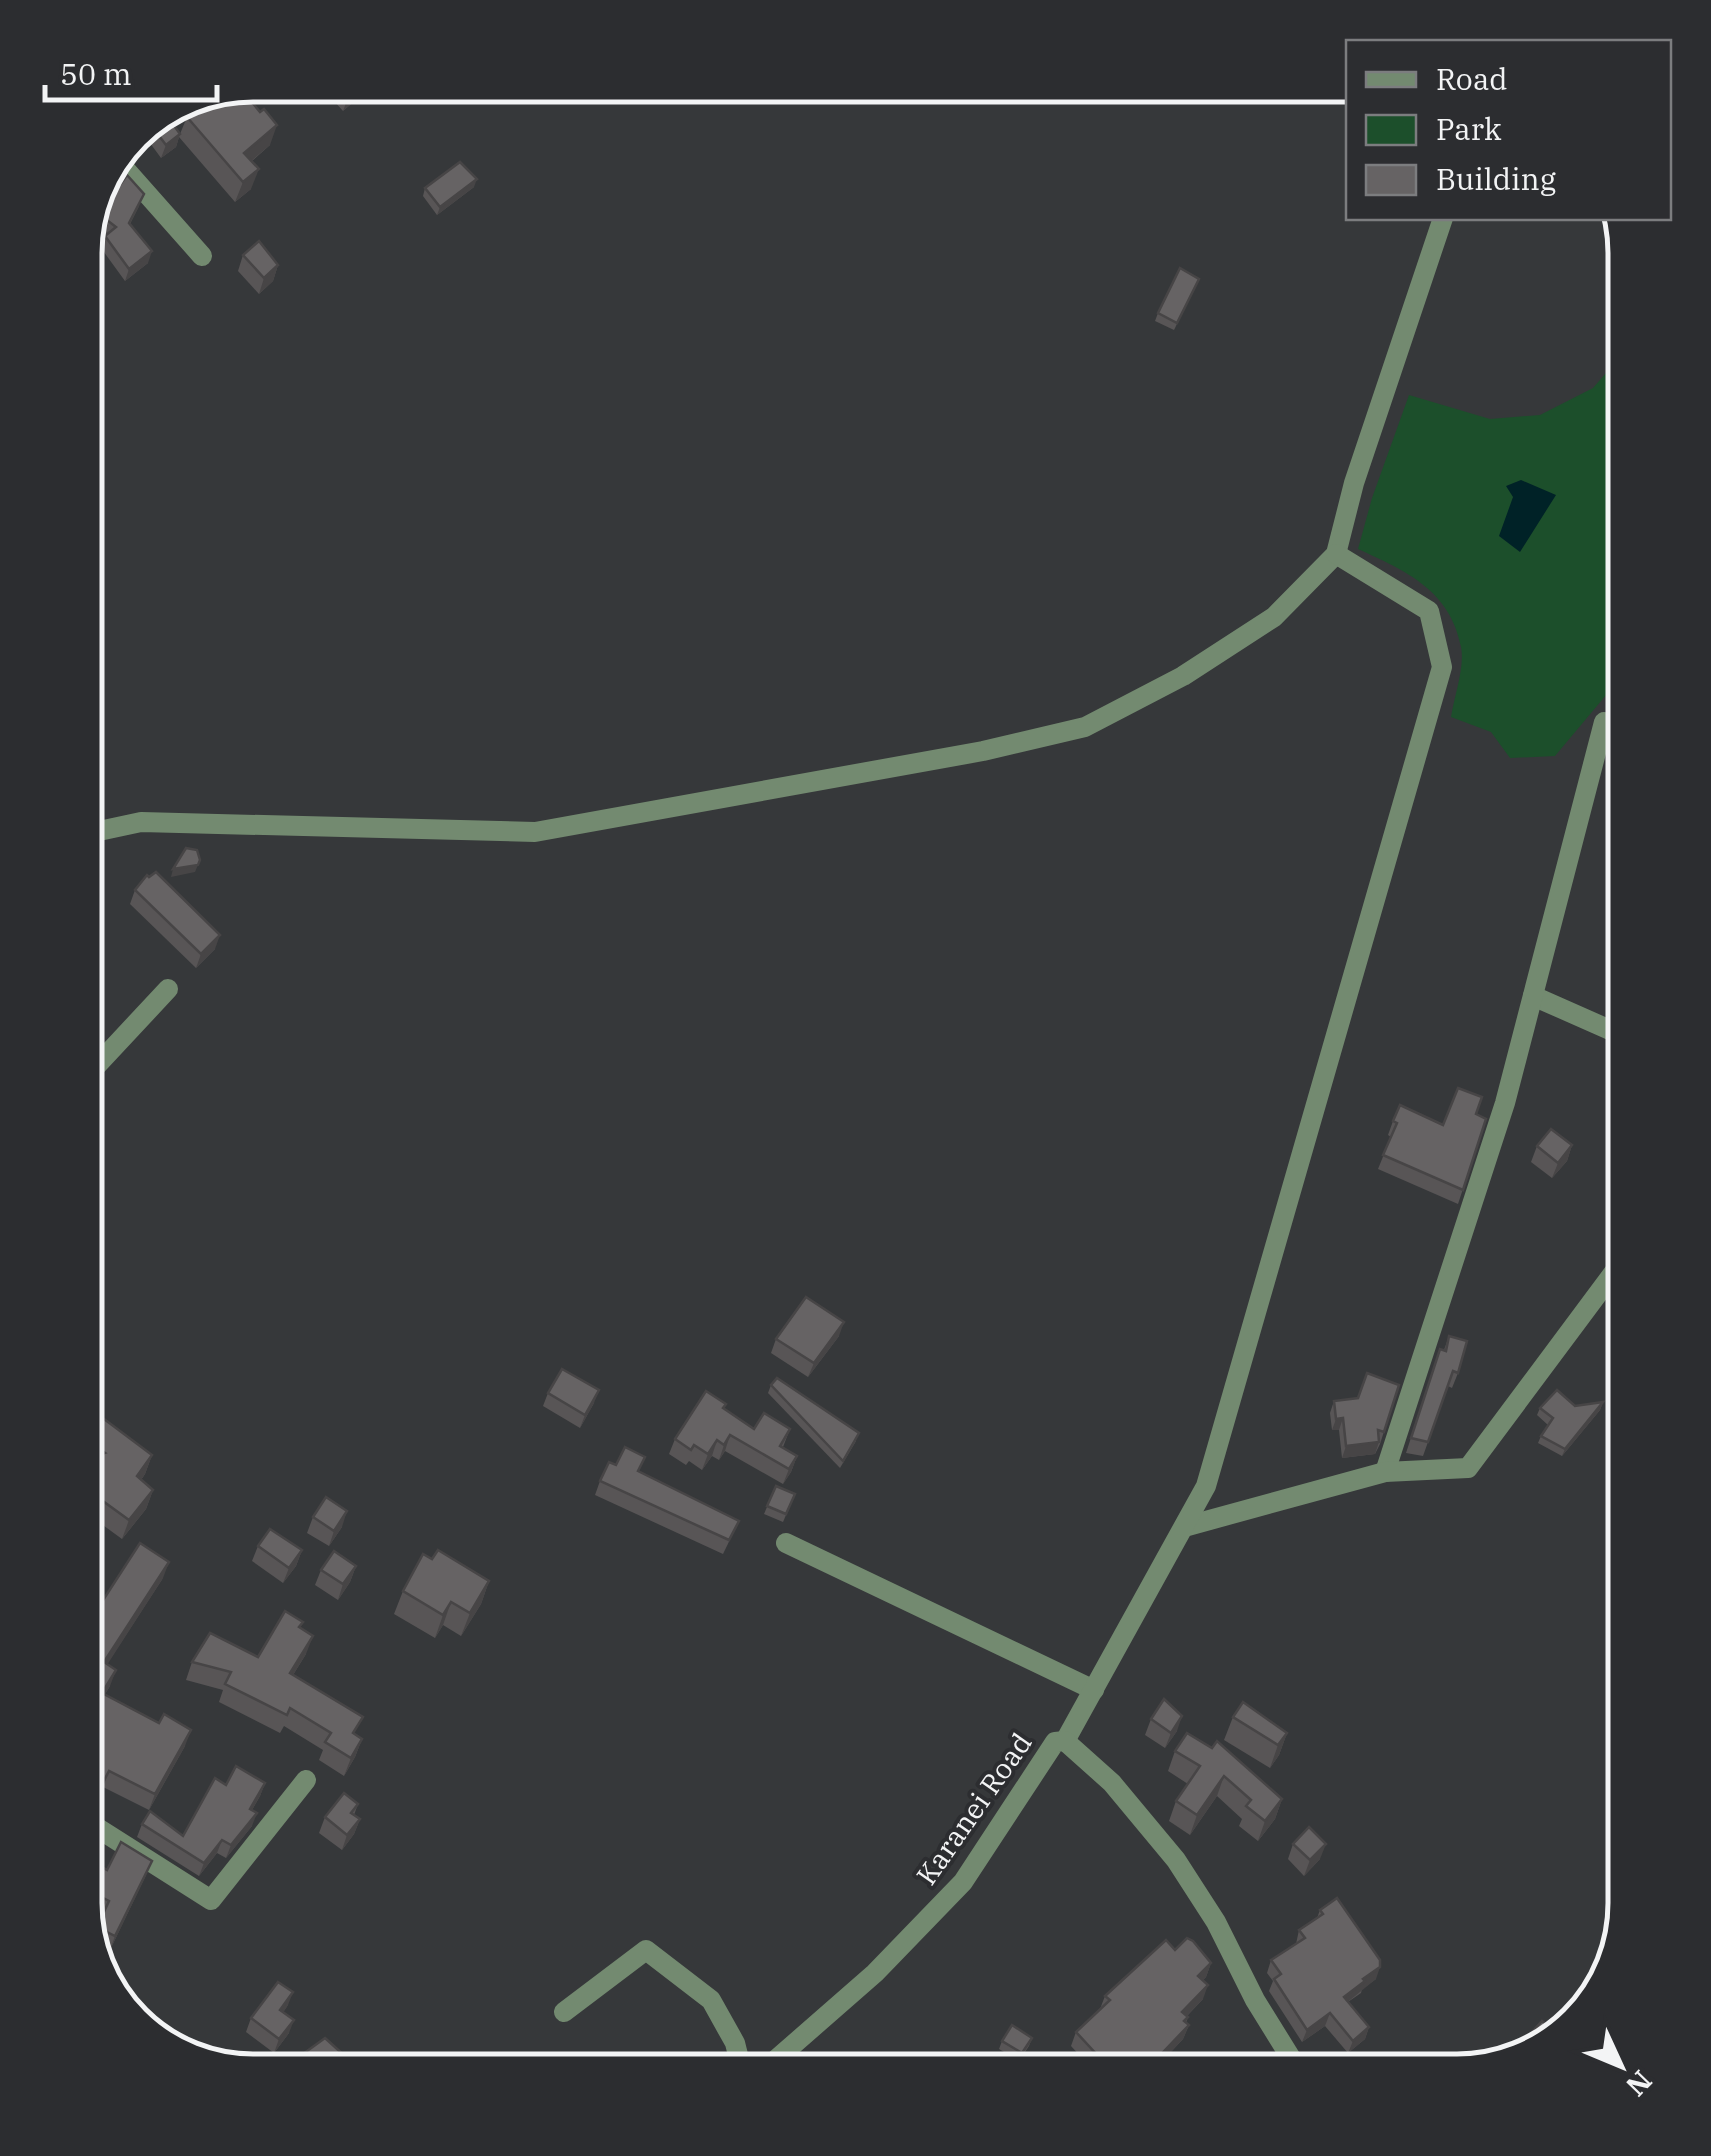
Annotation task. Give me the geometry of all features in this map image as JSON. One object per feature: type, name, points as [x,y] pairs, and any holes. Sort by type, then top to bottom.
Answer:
[{"type":"street","points":[[127,172],[202,256]]},
{"type":"street","points":[[103,830],[141,822],[535,832],[983,751],[1085,727],[1183,676],[1274,617],[1336,554],[1354,483],[1443,220]]},
{"type":"street","points":[[1065,1741],[1206,1486],[1442,667],[1429,611],[1336,554]]},
{"type":"street","points":[[1385,1472],[1505,1103],[1604,722],[1608,723]]},
{"type":"street","points":[[103,1059],[168,989]]},
{"type":"street","points":[[1533,996],[1608,1028]]},
{"type":"street","points":[[1184,1526],[1385,1472],[1468,1468],[1608,1280]]},
{"type":"street","points":[[786,1543],[1094,1690]]},
{"type":"street","name":"Karanei Road","points":[[782,2054],[875,1973],[962,1882],[1055,1742],[1065,1741],[1112,1783],[1176,1860],[1216,1922],[1255,2000],[1288,2054]]},
{"type":"street","points":[[103,1831],[211,1900],[306,1780]]},
{"type":"street","points":[[564,2012],[646,1950],[711,2000],[738,2054]]},
{"type":"green space","points":[[1608,371],[1608,692],[1555,756],[1510,758],[1491,732],[1451,717],[1462,655],[1447,611],[1409,575],[1358,549],[1409,395],[1490,419],[1540,415],[1593,388]]},
{"type":"water","points":[[1521,480],[1556,495],[1520,552],[1499,536],[1513,497],[1506,486]]},
{"type":"building","points":[[253,103],[260,112],[264,109],[277,125],[244,153],[259,169],[243,182],[188,118],[224,105]]},
{"type":"building","points":[[174,125],[180,134],[166,145],[159,136]]},
{"type":"building","points":[[460,162],[477,179],[440,207],[425,188]]},
{"type":"building","points":[[127,175],[144,194],[129,223],[152,251],[129,269],[105,236],[116,227],[106,220]]},
{"type":"building","points":[[259,241],[278,265],[264,278],[243,255]]},
{"type":"building","points":[[1180,268],[1199,279],[1177,323],[1158,313]]},
{"type":"building","points":[[186,848],[197,850],[198,865],[173,869]]},
{"type":"building","points":[[156,872],[220,935],[201,954],[135,890],[147,875]]},
{"type":"building","points":[[1458,1088],[1482,1097],[1476,1114],[1486,1119],[1463,1190],[1383,1155],[1400,1105],[1443,1125]]},
{"type":"building","points":[[1551,1129],[1572,1145],[1558,1163],[1537,1146]]},
{"type":"building","points":[[806,1297],[844,1322],[814,1363],[776,1339]]},
{"type":"building","points":[[1449,1336],[1467,1341],[1458,1373],[1453,1371],[1428,1442],[1411,1438],[1440,1349],[1446,1351]]},
{"type":"building","points":[[562,1369],[599,1390],[585,1415],[548,1393]]},
{"type":"building","points":[[1367,1373],[1399,1385],[1384,1432],[1378,1430],[1379,1442],[1346,1446],[1343,1418],[1336,1419],[1334,1401],[1358,1398]]},
{"type":"building","points":[[777,1378],[859,1433],[843,1461],[771,1385]]},
{"type":"building","points":[[1557,1390],[1575,1406],[1603,1402],[1565,1449],[1541,1436],[1553,1418],[1540,1408]]},
{"type":"building","points":[[706,1391],[754,1429],[764,1413],[790,1429],[780,1446],[797,1456],[789,1469],[730,1435],[724,1445],[717,1440],[708,1454],[694,1445],[691,1450],[675,1439]]},
{"type":"building","points":[[103,1418],[152,1455],[137,1476],[153,1490],[129,1520],[103,1501]]},
{"type":"building","points":[[625,1447],[645,1457],[638,1471],[739,1521],[729,1540],[600,1481],[609,1462],[616,1465]]},
{"type":"building","points":[[776,1486],[795,1494],[786,1514],[767,1506]]},
{"type":"building","points":[[326,1497],[347,1511],[334,1531],[313,1517]]},
{"type":"building","points":[[270,1529],[302,1550],[289,1568],[258,1546]]},
{"type":"building","points":[[140,1543],[169,1562],[104,1662],[116,1670],[103,1691],[103,1600]]},
{"type":"building","points":[[438,1550],[489,1581],[470,1613],[451,1602],[443,1615],[403,1591],[423,1554],[432,1559]]},
{"type":"building","points":[[334,1551],[356,1566],[343,1584],[321,1570]]},
{"type":"building","points":[[285,1611],[303,1622],[299,1627],[313,1636],[290,1673],[363,1717],[353,1733],[362,1739],[351,1758],[325,1742],[331,1733],[290,1708],[287,1715],[225,1684],[231,1672],[192,1662],[210,1633],[258,1657]]},
{"type":"building","points":[[103,1694],[159,1723],[164,1714],[191,1730],[155,1794],[109,1771],[103,1782]]},
{"type":"building","points":[[1164,1699],[1182,1716],[1171,1733],[1151,1719]]},
{"type":"building","points":[[1243,1702],[1287,1733],[1278,1745],[1233,1717]]},
{"type":"building","points":[[1187,1733],[1212,1748],[1217,1741],[1282,1799],[1265,1821],[1246,1806],[1251,1800],[1224,1776],[1197,1815],[1176,1801],[1200,1766],[1175,1751]]},
{"type":"building","points":[[236,1766],[265,1783],[250,1809],[257,1813],[231,1845],[222,1840],[204,1863],[142,1824],[150,1811],[183,1836],[215,1778],[226,1785]]},
{"type":"building","points":[[344,1793],[358,1804],[351,1813],[360,1819],[347,1835],[325,1817]]},
{"type":"building","points":[[1309,1827],[1326,1844],[1310,1860],[1293,1844]]},
{"type":"building","points":[[121,1842],[152,1861],[115,1936],[106,1931],[104,1923],[109,1901],[103,1898],[103,1868],[107,1870]]},
{"type":"building","points":[[1337,1898],[1380,1960],[1380,1967],[1344,1997],[1369,2027],[1353,2041],[1330,2013],[1307,2030],[1274,1979],[1281,1974],[1271,1960],[1305,1938],[1299,1930],[1323,1914],[1320,1910]]},
{"type":"building","points":[[1187,1938],[1211,1963],[1198,1976],[1208,1985],[1182,2012],[1189,2025],[1161,2054],[1096,2054],[1076,2032],[1110,2000],[1105,1996],[1166,1940],[1175,1950]]},
{"type":"building","points":[[278,1982],[293,1992],[280,2010],[294,2020],[279,2039],[251,2018]]},
{"type":"building","points":[[1012,2025],[1032,2038],[1022,2053],[1002,2041]]},
{"type":"building","points":[[325,2038],[343,2054],[303,2054]]}]
